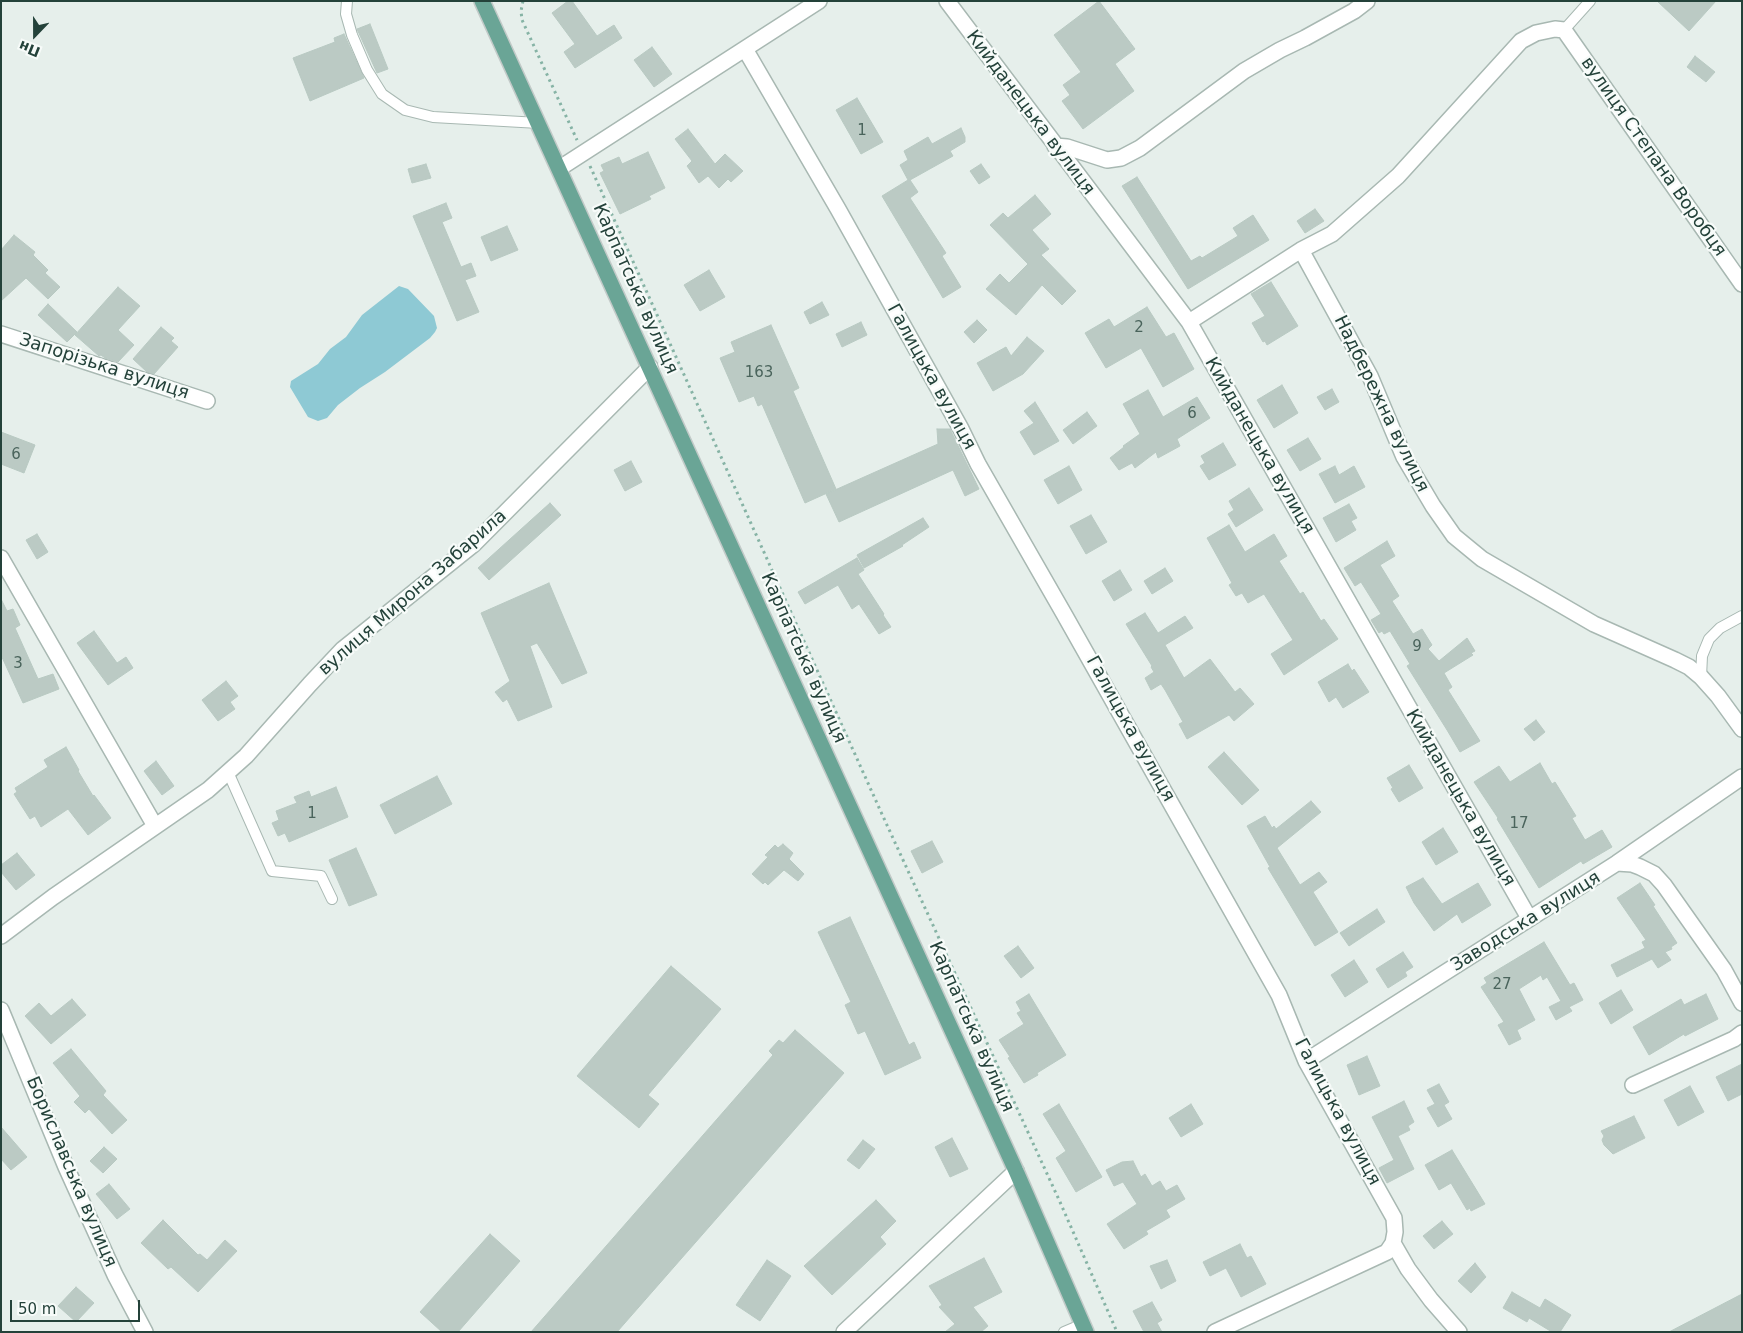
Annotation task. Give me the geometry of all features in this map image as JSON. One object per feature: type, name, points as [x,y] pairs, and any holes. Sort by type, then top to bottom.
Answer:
[{"type":"main road","name":"Карпатська вулиця","points":[[482,1],[560,168],[1016,1171],[1084,1328]]},
{"type":"street","points":[[560,168],[819,1]]},
{"type":"street","name":"Кийданецька вулиця","points":[[947,1],[1189,322],[1529,918]]},
{"type":"street","points":[[1055,146],[1067,147],[1107,160],[1121,158],[1140,148],[1244,71],[1354,11],[1366,1]]},
{"type":"street","points":[[1189,322],[1301,250],[1332,234],[1398,176],[1521,42],[1536,33],[1555,29],[1564,30]]},
{"type":"street","name":"вулиця Степана Воробця","points":[[1564,30],[1742,284]]},
{"type":"street","name":"Галицька вулиця","points":[[745,49],[838,208],[961,429],[978,464],[1274,987],[1306,1061],[1394,1218],[1395,1232],[1393,1243]]},
{"type":"street","name":"Надбережна вулиця","points":[[1301,250],[1370,376],[1404,457],[1433,506],[1454,536],[1482,559],[1586,619],[1688,667],[1718,696],[1742,729]]},
{"type":"street","name":"Запорізька вулиця","points":[[1,334],[207,401]]},
{"type":"street","name":"вулиця Мирона Забарила","points":[[1,936],[33,911],[208,790],[246,756],[344,649],[474,544],[650,366]]},
{"type":"street","points":[[1,558],[155,826]]},
{"type":"street","name":"Заводська вулиця","points":[[1306,1061],[1617,863],[1742,777]]},
{"type":"street","points":[[1617,863],[1632,864],[1640,867],[1654,874],[1661,881],[1724,970],[1742,1003]]},
{"type":"street","name":"Бориславська вулиця","points":[[1,1010],[66,1167],[115,1276],[145,1332]]},
{"type":"street","points":[[1633,1085],[1734,1039],[1742,1033]]},
{"type":"street","points":[[844,1332],[1016,1171]]},
{"type":"street","points":[[1215,1332],[1387,1252],[1393,1243],[1408,1269],[1431,1300],[1459,1332]]},
{"type":"lane","points":[[346,1],[346,14],[352,35],[367,70],[382,94],[405,110],[433,118],[539,123]]},
{"type":"lane","points":[[1564,30],[1590,1]]},
{"type":"lane","points":[[1700,677],[1702,656],[1708,639],[1720,628],[1742,616]]},
{"type":"lane","points":[[228,772],[272,871],[321,876],[332,899]]},
{"type":"lane","points":[[1064,1332],[1084,1328]]},
{"type":"path","points":[[523,1],[522,20],[1060,1202],[1117,1332]]},
{"type":"water","points":[[399,286],[408,289],[434,316],[437,328],[435,332],[430,338],[385,372],[338,405],[327,418],[318,421],[308,417],[290,387],[291,381],[318,364],[330,349],[346,337],[362,315]]},
{"type":"building","points":[[568,1],[572,1],[597,36],[614,25],[622,38],[575,68],[564,52],[575,44],[552,13]]},
{"type":"building","points":[[1099,1],[1135,49],[1115,64],[1134,91],[1083,129],[1062,101],[1070,95],[1063,85],[1081,72],[1054,35]]},
{"type":"building","points":[[1657,1],[1716,1],[1689,31]]},
{"type":"building","points":[[370,24],[388,69],[377,73],[357,29]]},
{"type":"building","points":[[344,34],[364,78],[310,101],[293,58],[335,42],[334,38]]},
{"type":"building","points":[[652,47],[672,74],[654,87],[634,60]]},
{"type":"building","points":[[1695,56],[1715,72],[1706,82],[1687,67]]},
{"type":"building","points":[[857,98],[883,142],[861,154],[836,110]]},
{"type":"building","points":[[961,128],[965,142],[950,151],[953,156],[910,180],[918,192],[910,198],[946,253],[942,256],[961,287],[943,298],[882,196],[908,180],[900,165],[908,160],[904,151],[928,137],[932,144]]},
{"type":"building","points":[[688,129],[715,164],[725,154],[743,171],[731,182],[728,179],[719,188],[708,176],[699,183],[687,166],[692,161],[675,139]]},
{"type":"building","points":[[648,152],[665,188],[649,196],[651,199],[620,214],[600,173],[604,171],[601,165],[619,157],[622,164]]},
{"type":"building","points":[[426,164],[431,178],[412,183],[408,169]]},
{"type":"building","points":[[981,164],[990,177],[979,184],[970,171]]},
{"type":"building","points":[[1137,177],[1191,261],[1200,256],[1202,258],[1238,236],[1233,228],[1253,215],[1269,240],[1188,289],[1122,186]]},
{"type":"building","points":[[1035,195],[1051,214],[1032,230],[1049,249],[1041,255],[1076,291],[1062,305],[1042,285],[1016,315],[986,289],[1000,274],[1009,283],[1028,264],[990,225],[1003,213],[1008,218]]},
{"type":"building","points":[[446,203],[452,218],[442,222],[461,267],[471,263],[476,276],[465,280],[479,312],[457,321],[413,216]]},
{"type":"building","points":[[1315,209],[1324,221],[1305,233],[1297,221]]},
{"type":"building","points":[[507,226],[518,250],[491,261],[481,237]]},
{"type":"building","points":[[14,235],[35,252],[33,255],[48,270],[45,273],[60,287],[48,299],[26,278],[1,301],[1,250]]},
{"type":"building","points":[[709,270],[725,297],[700,311],[684,285]]},
{"type":"building","points":[[1271,282],[1298,326],[1267,345],[1265,341],[1263,342],[1252,323],[1265,316],[1251,294]]},
{"type":"building","points":[[118,287],[140,306],[118,330],[134,345],[118,362],[101,355],[99,356],[75,335]]},
{"type":"building","points":[[822,302],[829,315],[810,324],[804,312]]},
{"type":"building","points":[[48,304],[77,332],[67,342],[38,315]]},
{"type":"building","points":[[1147,307],[1166,337],[1174,333],[1194,369],[1163,387],[1141,348],[1106,368],[1085,333],[1109,319],[1114,327]]},
{"type":"building","points":[[977,320],[987,330],[974,343],[964,332]]},
{"type":"building","points":[[861,322],[867,335],[842,347],[836,334]]},
{"type":"building","points":[[771,325],[799,388],[793,391],[836,489],[805,503],[762,404],[758,406],[754,396],[739,402],[720,358],[735,352],[731,342]]},
{"type":"building","points":[[161,327],[174,338],[171,341],[178,347],[154,374],[147,372],[133,359]]},
{"type":"building","points":[[1027,337],[1044,351],[1023,374],[993,391],[977,363],[1006,347],[1011,356]]},
{"type":"building","points":[[1282,385],[1298,413],[1274,428],[1257,400]]},
{"type":"building","points":[[1332,389],[1339,402],[1325,410],[1317,397]]},
{"type":"building","points":[[1148,390],[1163,417],[1197,397],[1210,418],[1177,439],[1180,446],[1158,458],[1156,452],[1135,468],[1132,463],[1119,470],[1110,458],[1140,434],[1123,404]]},
{"type":"building","points":[[1035,402],[1059,441],[1034,455],[1020,432],[1034,423],[1024,411]]},
{"type":"building","points":[[1087,412],[1097,426],[1073,444],[1063,430]]},
{"type":"building","points":[[937,429],[950,429],[979,489],[965,496],[953,470],[839,522],[826,494],[938,444]]},
{"type":"building","points":[[1,432],[35,445],[24,473],[1,464]]},
{"type":"building","points":[[1308,438],[1321,459],[1300,471],[1287,450]]},
{"type":"building","points":[[1223,443],[1236,465],[1209,480],[1200,466],[1205,463],[1201,456]]},
{"type":"building","points":[[631,461],[642,482],[625,491],[614,470]]},
{"type":"building","points":[[1069,466],[1082,490],[1058,504],[1044,480]]},
{"type":"building","points":[[1335,466],[1339,475],[1354,466],[1365,487],[1335,503],[1319,474]]},
{"type":"building","points":[[1249,488],[1263,510],[1236,527],[1228,514],[1234,510],[1229,501]]},
{"type":"building","points":[[550,503],[561,515],[489,580],[478,568]]},
{"type":"building","points":[[1349,504],[1357,518],[1351,521],[1356,530],[1336,542],[1323,518]]},
{"type":"building","points":[[1091,515],[1107,542],[1086,554],[1070,526]]},
{"type":"building","points":[[923,518],[929,527],[903,546],[864,568],[857,555]]},
{"type":"building","points":[[1229,525],[1245,552],[1274,534],[1287,556],[1279,561],[1300,594],[1303,592],[1321,621],[1324,619],[1338,639],[1284,675],[1271,654],[1293,640],[1264,594],[1248,603],[1242,593],[1236,596],[1229,585],[1232,583],[1207,538]]},
{"type":"building","points":[[37,534],[48,552],[37,559],[26,540]]},
{"type":"building","points":[[1387,541],[1395,556],[1380,565],[1399,596],[1392,601],[1413,634],[1422,629],[1432,645],[1428,649],[1439,661],[1467,638],[1475,651],[1471,653],[1473,655],[1444,673],[1452,687],[1448,690],[1480,741],[1460,752],[1407,666],[1410,664],[1390,631],[1384,634],[1382,631],[1379,633],[1371,620],[1381,614],[1361,582],[1355,586],[1344,568]]},
{"type":"building","points":[[857,558],[864,570],[858,574],[891,627],[879,634],[859,604],[852,609],[838,585],[805,604],[798,592]]},
{"type":"building","points":[[1165,568],[1173,581],[1152,594],[1144,581]]},
{"type":"building","points":[[1120,570],[1132,590],[1114,601],[1102,581]]},
{"type":"building","points":[[549,583],[587,673],[562,684],[537,643],[530,646],[552,707],[518,721],[507,699],[503,702],[495,692],[510,681],[481,613]]},
{"type":"building","points":[[1,599],[7,611],[13,609],[20,625],[15,628],[38,679],[53,674],[59,689],[23,703],[1,655]]},
{"type":"building","points":[[1145,613],[1158,633],[1185,616],[1193,628],[1165,645],[1184,678],[1210,659],[1235,692],[1240,688],[1254,704],[1234,721],[1229,715],[1187,739],[1179,724],[1183,722],[1161,684],[1151,690],[1145,678],[1154,672],[1152,666],[1126,624]]},
{"type":"building","points":[[94,631],[117,663],[126,657],[133,668],[108,685],[77,643]]},
{"type":"building","points":[[1348,664],[1352,671],[1354,669],[1369,692],[1343,708],[1336,697],[1329,702],[1318,682]]},
{"type":"building","points":[[226,681],[238,696],[230,702],[235,709],[218,721],[202,700]]},
{"type":"building","points":[[1536,720],[1545,732],[1534,741],[1524,729]]},
{"type":"building","points":[[66,747],[93,796],[111,818],[88,835],[68,809],[41,827],[35,816],[30,819],[14,794],[17,792],[15,788],[48,767],[44,760]]},
{"type":"building","points":[[1224,752],[1259,790],[1242,805],[1208,767]]},
{"type":"building","points":[[156,761],[174,786],[162,795],[144,771]]},
{"type":"building","points":[[1540,763],[1552,784],[1555,782],[1576,816],[1572,818],[1585,840],[1602,830],[1612,847],[1583,864],[1581,861],[1539,888],[1498,818],[1474,782],[1499,766],[1510,782]]},
{"type":"building","points":[[1409,765],[1423,788],[1399,802],[1387,778]]},
{"type":"building","points":[[437,776],[452,804],[395,834],[380,805]]},
{"type":"building","points":[[336,787],[348,817],[289,842],[285,833],[278,836],[272,823],[279,820],[276,811],[297,803],[294,797],[309,791],[311,797]]},
{"type":"building","points":[[1311,801],[1321,812],[1277,848],[1300,885],[1319,872],[1327,882],[1313,892],[1338,932],[1315,946],[1268,868],[1270,867],[1247,826],[1265,816],[1272,828],[1274,826],[1276,829]]},
{"type":"building","points":[[1443,828],[1458,852],[1436,865],[1422,842]]},
{"type":"building","points":[[932,841],[943,862],[922,873],[911,851]]},
{"type":"building","points":[[783,844],[793,853],[789,859],[804,874],[798,881],[784,870],[768,885],[765,882],[763,884],[752,874],[768,857],[765,855],[775,845],[778,848]]},
{"type":"building","points":[[356,848],[377,895],[349,906],[329,860]]},
{"type":"building","points":[[17,853],[35,875],[16,890],[1,872],[1,865]]},
{"type":"building","points":[[1423,878],[1442,904],[1478,883],[1491,905],[1462,923],[1457,914],[1434,931],[1414,903],[1406,887]]},
{"type":"building","points":[[1640,883],[1677,943],[1671,947],[1672,949],[1665,952],[1671,960],[1658,968],[1652,959],[1617,977],[1611,965],[1645,948],[1642,942],[1646,940],[1617,898]]},
{"type":"building","points":[[1377,909],[1385,922],[1349,946],[1340,933]]},
{"type":"building","points":[[850,917],[909,1045],[914,1042],[921,1058],[885,1075],[865,1031],[858,1034],[845,1005],[851,1002],[818,932]]},
{"type":"building","points":[[1544,942],[1570,985],[1574,983],[1583,1000],[1569,1007],[1572,1011],[1556,1020],[1549,1007],[1561,1001],[1547,977],[1543,980],[1541,975],[1519,989],[1535,1020],[1517,1030],[1521,1039],[1509,1045],[1498,1025],[1504,1022],[1481,987],[1487,983],[1484,978]]},
{"type":"building","points":[[1018,946],[1034,968],[1021,978],[1004,956]]},
{"type":"building","points":[[1403,952],[1413,967],[1405,972],[1407,976],[1388,988],[1376,969]]},
{"type":"building","points":[[1354,960],[1368,982],[1345,997],[1331,975]]},
{"type":"building","points":[[671,966],[721,1009],[648,1095],[659,1104],[639,1128],[577,1076]]},
{"type":"building","points":[[1621,990],[1633,1010],[1611,1024],[1599,1003]]},
{"type":"building","points":[[1029,994],[1066,1055],[1024,1083],[999,1040],[1024,1024],[1017,1013],[1021,1011],[1016,1002]]},
{"type":"building","points":[[1706,994],[1718,1019],[1685,1036],[1684,1034],[1649,1055],[1633,1027],[1681,999],[1684,1005]]},
{"type":"building","points":[[72,999],[86,1015],[51,1044],[25,1016],[39,1003],[51,1016]]},
{"type":"building","points":[[795,1030],[844,1073],[617,1332],[531,1332],[773,1055],[769,1051],[779,1040],[783,1043]]},
{"type":"building","points":[[71,1049],[106,1091],[103,1095],[127,1120],[112,1134],[89,1109],[85,1113],[74,1102],[80,1096],[53,1063]]},
{"type":"building","points":[[1367,1056],[1380,1086],[1359,1095],[1347,1065]]},
{"type":"building","points":[[1742,1064],[1742,1094],[1728,1101],[1716,1077]]},
{"type":"building","points":[[1439,1084],[1449,1102],[1444,1105],[1452,1119],[1438,1127],[1427,1108],[1435,1104],[1427,1090]]},
{"type":"building","points":[[1690,1086],[1704,1112],[1678,1126],[1664,1100]]},
{"type":"building","points":[[1404,1101],[1414,1122],[1408,1126],[1410,1130],[1398,1136],[1414,1169],[1387,1183],[1379,1168],[1394,1160],[1372,1117]]},
{"type":"building","points":[[1059,1104],[1102,1177],[1076,1192],[1056,1158],[1066,1151],[1043,1114]]},
{"type":"building","points":[[1191,1104],[1203,1124],[1181,1137],[1169,1118]]},
{"type":"building","points":[[1634,1116],[1645,1138],[1613,1154],[1604,1145],[1602,1140],[1604,1136],[1601,1131]]},
{"type":"building","points":[[1,1127],[27,1157],[11,1170],[1,1159]]},
{"type":"building","points":[[952,1138],[968,1169],[950,1177],[935,1147]]},
{"type":"building","points":[[863,1140],[875,1149],[859,1169],[847,1160]]},
{"type":"building","points":[[104,1147],[117,1159],[103,1173],[90,1161]]},
{"type":"building","points":[[1452,1150],[1485,1204],[1471,1211],[1470,1208],[1467,1210],[1451,1183],[1439,1190],[1425,1165]]},
{"type":"building","points":[[1133,1161],[1141,1177],[1145,1174],[1152,1186],[1160,1181],[1166,1191],[1177,1185],[1185,1199],[1166,1210],[1170,1217],[1146,1231],[1148,1234],[1124,1249],[1107,1224],[1137,1204],[1123,1182],[1114,1186],[1106,1170],[1122,1162]]},
{"type":"building","points":[[109,1184],[130,1209],[117,1219],[96,1194]]},
{"type":"building","points":[[876,1200],[896,1221],[880,1237],[886,1244],[832,1295],[804,1266]]},
{"type":"building","points":[[163,1220],[198,1255],[200,1254],[207,1260],[225,1240],[237,1251],[198,1292],[171,1267],[168,1269],[141,1243]]},
{"type":"building","points":[[1442,1221],[1453,1234],[1434,1249],[1423,1236]]},
{"type":"building","points":[[490,1234],[520,1261],[458,1332],[442,1332],[420,1312]]},
{"type":"building","points":[[1240,1244],[1247,1258],[1251,1256],[1266,1284],[1241,1297],[1226,1268],[1210,1276],[1203,1262]]},
{"type":"building","points":[[984,1258],[1002,1292],[973,1307],[988,1326],[981,1332],[945,1332],[955,1324],[939,1307],[942,1305],[929,1286]]},
{"type":"building","points":[[767,1260],[791,1276],[760,1321],[736,1305]]},
{"type":"building","points":[[1167,1260],[1176,1281],[1161,1289],[1150,1266]]},
{"type":"building","points":[[1475,1263],[1486,1277],[1471,1293],[1458,1281]]},
{"type":"building","points":[[76,1287],[94,1303],[76,1322],[58,1306]]},
{"type":"building","points":[[1512,1292],[1540,1308],[1545,1299],[1571,1315],[1560,1332],[1552,1332],[1529,1318],[1527,1322],[1503,1308]]},
{"type":"building","points":[[1742,1294],[1742,1332],[1669,1332]]},
{"type":"building","points":[[1152,1302],[1162,1320],[1157,1323],[1162,1332],[1144,1332],[1133,1311]]}]
